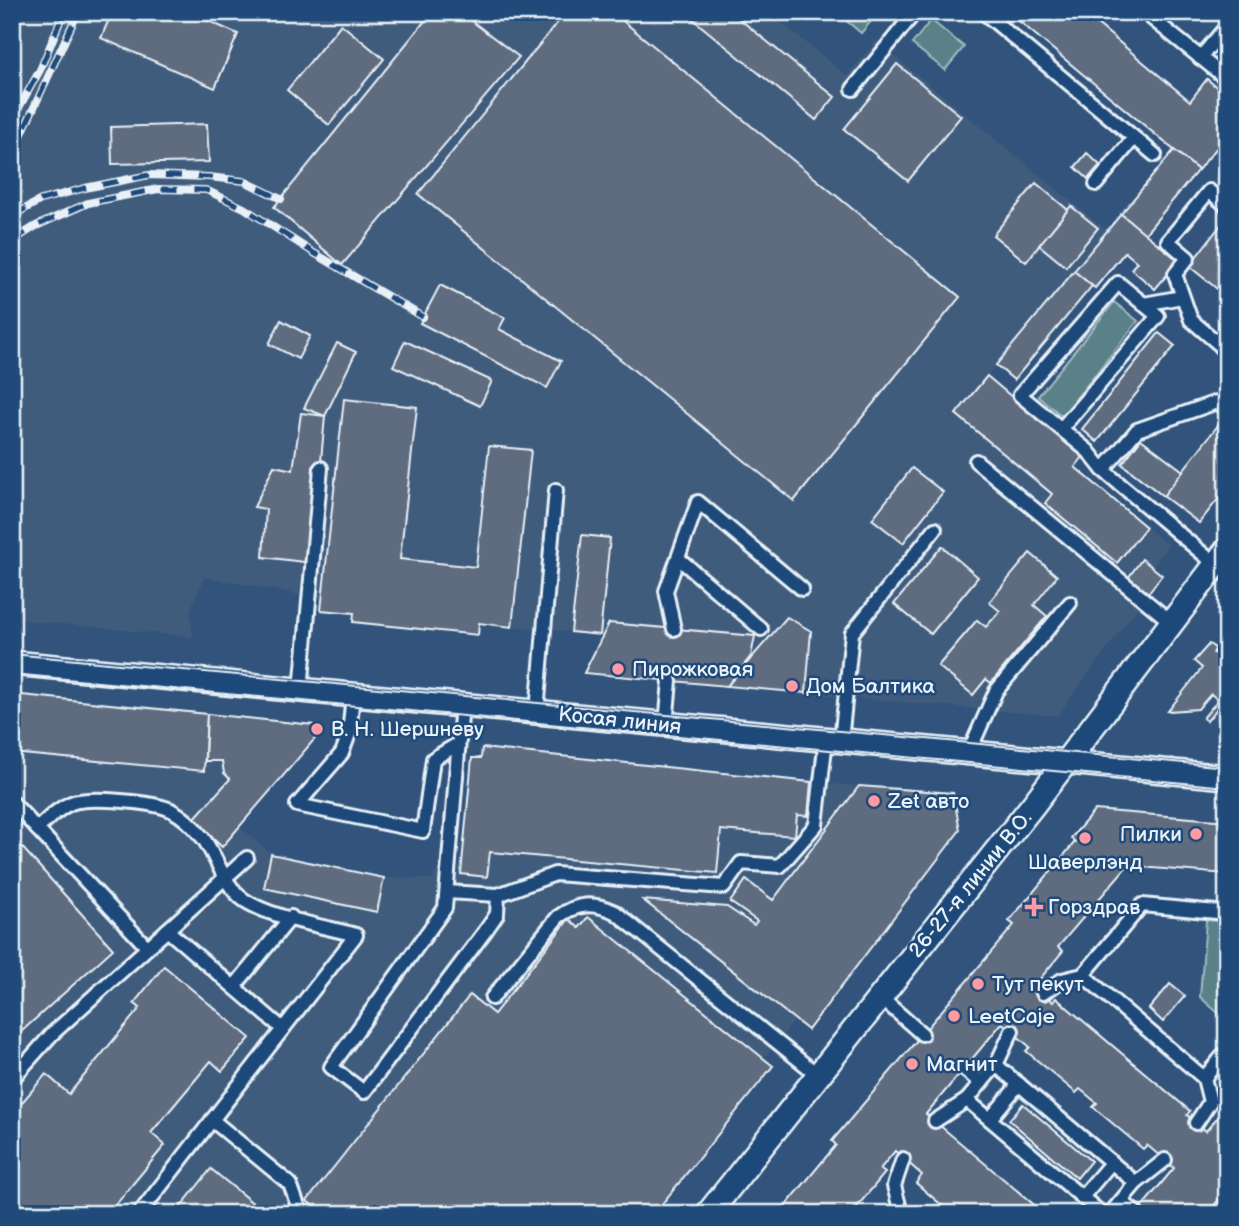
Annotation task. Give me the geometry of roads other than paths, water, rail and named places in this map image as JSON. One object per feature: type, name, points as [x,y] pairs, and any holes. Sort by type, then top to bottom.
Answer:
[{"type":"street","name":"26-27-я линии В.О.","points":[[708,1214],[1065,762],[1221,557]]},
{"type":"street","name":"Косая линия","points":[[12,663],[1227,777]]},
{"type":"lane","points":[[853,89],[915,12]]},
{"type":"lane","points":[[984,12],[1155,155]]},
{"type":"lane","points":[[1144,12],[1227,79]]},
{"type":"lane","points":[[1200,58],[1227,26]]},
{"type":"lane","points":[[1096,184],[1134,138]]},
{"type":"lane","points":[[1227,206],[1209,191],[1168,241],[1188,258],[1175,274],[1191,320],[1224,342],[1227,359]]},
{"type":"lane","points":[[1061,429],[1158,316],[1118,283],[1020,394],[1061,429],[1088,451],[1103,470],[1221,557]]},
{"type":"lane","points":[[1144,304],[1182,297]]},
{"type":"lane","points":[[1103,470],[1137,430],[1217,402],[1227,409]]},
{"type":"lane","points":[[976,461],[1171,622]]},
{"type":"lane","points":[[301,690],[321,468]]},
{"type":"lane","points":[[537,712],[556,490]]},
{"type":"lane","points":[[674,629],[666,591],[698,502],[802,589]]},
{"type":"lane","points":[[447,892],[498,895],[555,874],[724,887],[741,863],[780,866],[816,825],[852,633],[935,529]]},
{"type":"lane","points":[[678,558],[761,629]]},
{"type":"lane","points":[[968,752],[996,691],[1070,603]]},
{"type":"lane","points":[[666,724],[670,681]]},
{"type":"lane","points":[[353,695],[349,734],[342,752],[297,805],[423,831],[433,759],[458,744]]},
{"type":"lane","points":[[462,704],[445,908],[331,1067],[364,1092],[497,914],[498,895]]},
{"type":"lane","points":[[37,829],[55,811],[73,802],[96,801],[156,806],[170,810],[204,839],[241,898],[259,908],[356,934],[139,1214]]},
{"type":"lane","points":[[12,803],[147,947]]},
{"type":"lane","points":[[12,1079],[52,1034],[247,858]]},
{"type":"lane","points":[[492,998],[558,917],[571,908],[585,904],[601,905],[615,912],[818,1075]]},
{"type":"lane","points":[[1043,993],[1062,980],[1083,975],[1142,905],[1227,912]]},
{"type":"lane","points":[[234,987],[291,917]]},
{"type":"lane","points":[[167,930],[283,1029]]},
{"type":"lane","points":[[1083,975],[1204,1078],[1210,1101],[1196,1123]]},
{"type":"lane","points":[[880,997],[922,1034]]},
{"type":"lane","points":[[935,1121],[967,1100],[996,1065],[1012,1031]]},
{"type":"lane","points":[[1204,1078],[1227,1051]]},
{"type":"lane","points":[[996,1065],[1136,1183]]},
{"type":"lane","points":[[964,1069],[981,1083]]},
{"type":"lane","points":[[990,1119],[1019,1084]]},
{"type":"lane","points":[[967,1100],[1102,1214]]},
{"type":"lane","points":[[212,1120],[290,1184],[301,1214]]},
{"type":"lane","points":[[900,1212],[894,1186],[903,1159]]},
{"type":"lane","points":[[1110,1214],[1136,1183],[1165,1160]]},
{"type":"lane","points":[[1082,1197],[1111,1163]]},
{"type":"lane","points":[[1121,1200],[1136,1213]]},
{"type":"tram line","points":[[12,654],[1227,767]]},
{"type":"tram line","points":[[12,674],[1227,787]]},
{"type":"railway","points":[[12,120],[40,70],[64,12]]},
{"type":"railway","points":[[12,155],[78,12]]},
{"type":"railway","points":[[12,216],[41,200],[149,175],[244,181],[281,199]]},
{"type":"railway","points":[[12,241],[36,226],[88,203],[158,189],[206,190],[244,208],[423,317]]},
{"type":"place","name":"Пирожковая","points":[[618,669]]},
{"type":"place","name":"Дом Балтика","points":[[792,686]]},
{"type":"place","name":"В. Н. Шершневу","points":[[317,729]]},
{"type":"place","name":"Zet авто","points":[[874,801]]},
{"type":"place","name":"Пилки","points":[[1196,834]]},
{"type":"place","name":"Шаверлэнд","points":[[1085,838]]},
{"type":"place","name":"Горздрав","points":[[1034,907]]},
{"type":"place","name":"Тут пекут","points":[[978,984]]},
{"type":"place","name":"LeetCaje","points":[[954,1016]]},
{"type":"place","name":"Магнит","points":[[912,1064]]}]
